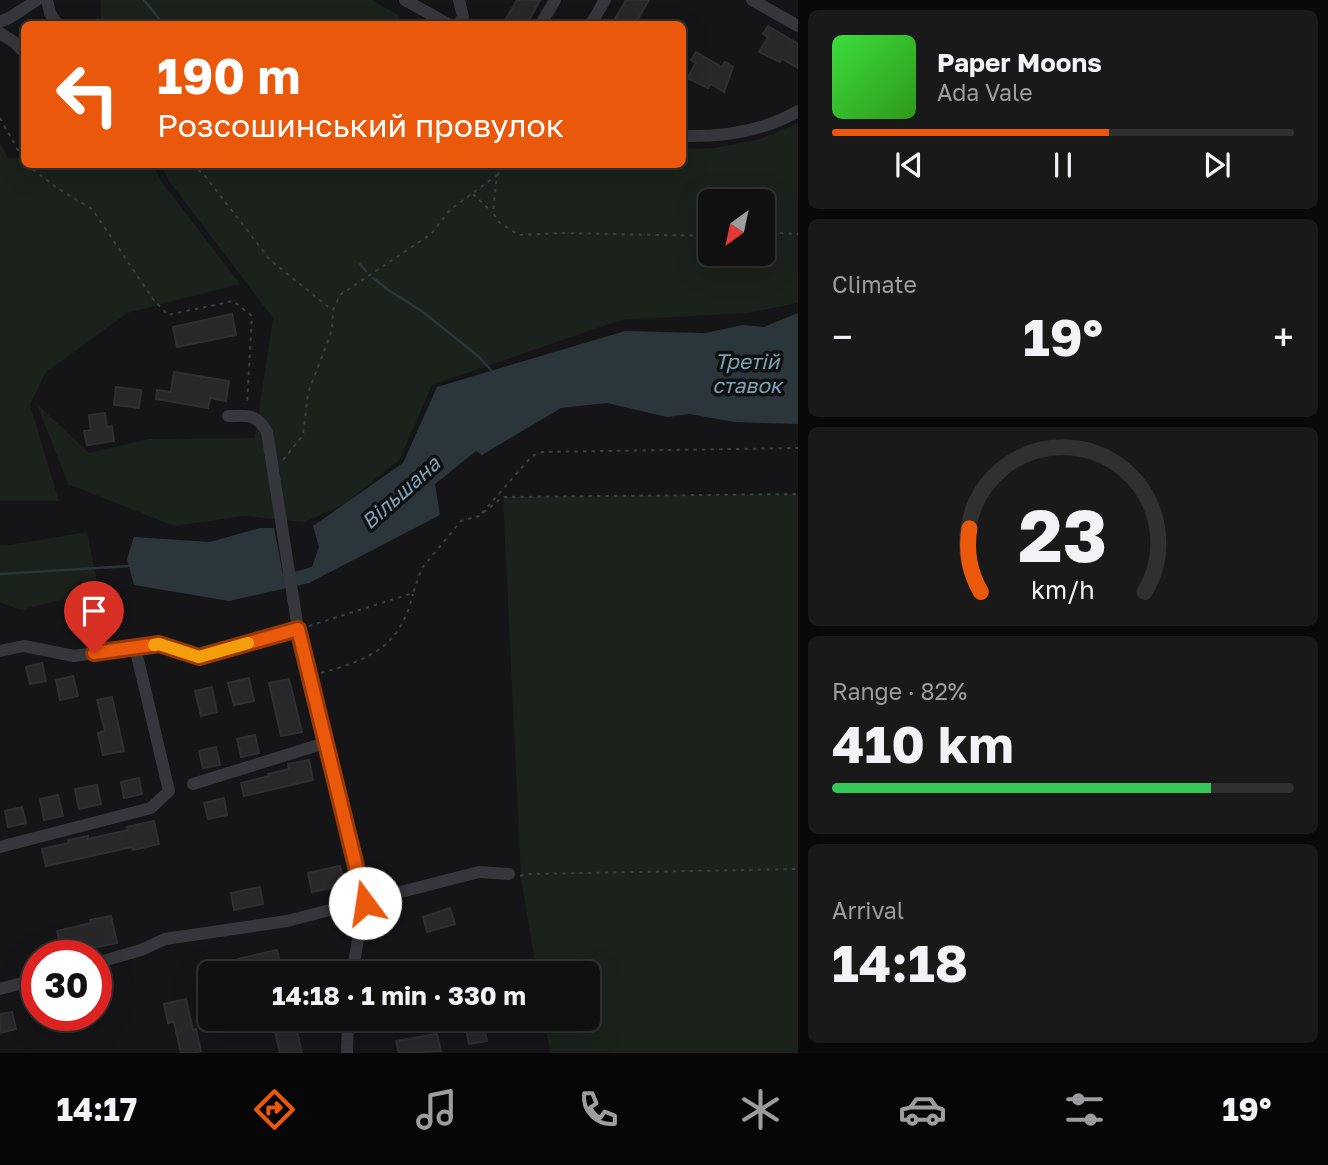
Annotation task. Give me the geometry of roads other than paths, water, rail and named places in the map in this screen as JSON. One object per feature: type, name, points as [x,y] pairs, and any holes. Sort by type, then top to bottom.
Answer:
[{"type":"street","points":[[0,22],[11,18],[37,0]]},
{"type":"street","points":[[47,0],[55,21]]},
{"type":"street","points":[[405,0],[443,21]]},
{"type":"street","points":[[459,0],[463,17],[461,21]]},
{"type":"street","points":[[543,21],[555,0]]},
{"type":"street","points":[[593,21],[605,0]]},
{"type":"street","points":[[752,0],[798,26]]},
{"type":"street","points":[[0,33],[21,49]]},
{"type":"street","points":[[686,136],[710,136],[757,128],[798,111]]},
{"type":"street","points":[[228,416],[260,419],[267,432],[298,629],[365,903],[354,961]]},
{"type":"street","points":[[0,651],[24,646],[74,656],[159,644],[199,657],[298,629]]},
{"type":"street","points":[[0,847],[151,808],[169,791],[135,648]]},
{"type":"street","points":[[193,784],[326,743]]},
{"type":"street","points":[[112,958],[165,940],[287,921],[480,872],[515,875]]},
{"type":"street","points":[[0,989],[21,983]]},
{"type":"street","points":[[347,1053],[348,1031]]},
{"type":"water","name":"Третій ставок","points":[[798,313],[798,424],[734,422],[690,414],[667,417],[607,403],[561,408],[482,455],[476,451],[435,484],[440,515],[309,583],[229,601],[134,585],[127,559],[134,537],[210,542],[260,528],[274,528],[283,575],[312,567],[319,547],[313,526],[403,463],[437,387],[625,331],[705,333],[743,325],[764,327]]},
{"type":"waterway","points":[[144,0],[161,21]]},
{"type":"waterway","points":[[360,264],[366,271]]},
{"type":"waterway","points":[[373,278],[423,312],[478,356],[491,370]]},
{"type":"waterway","name":"Вільшана","points":[[0,574],[129,566]]}]
